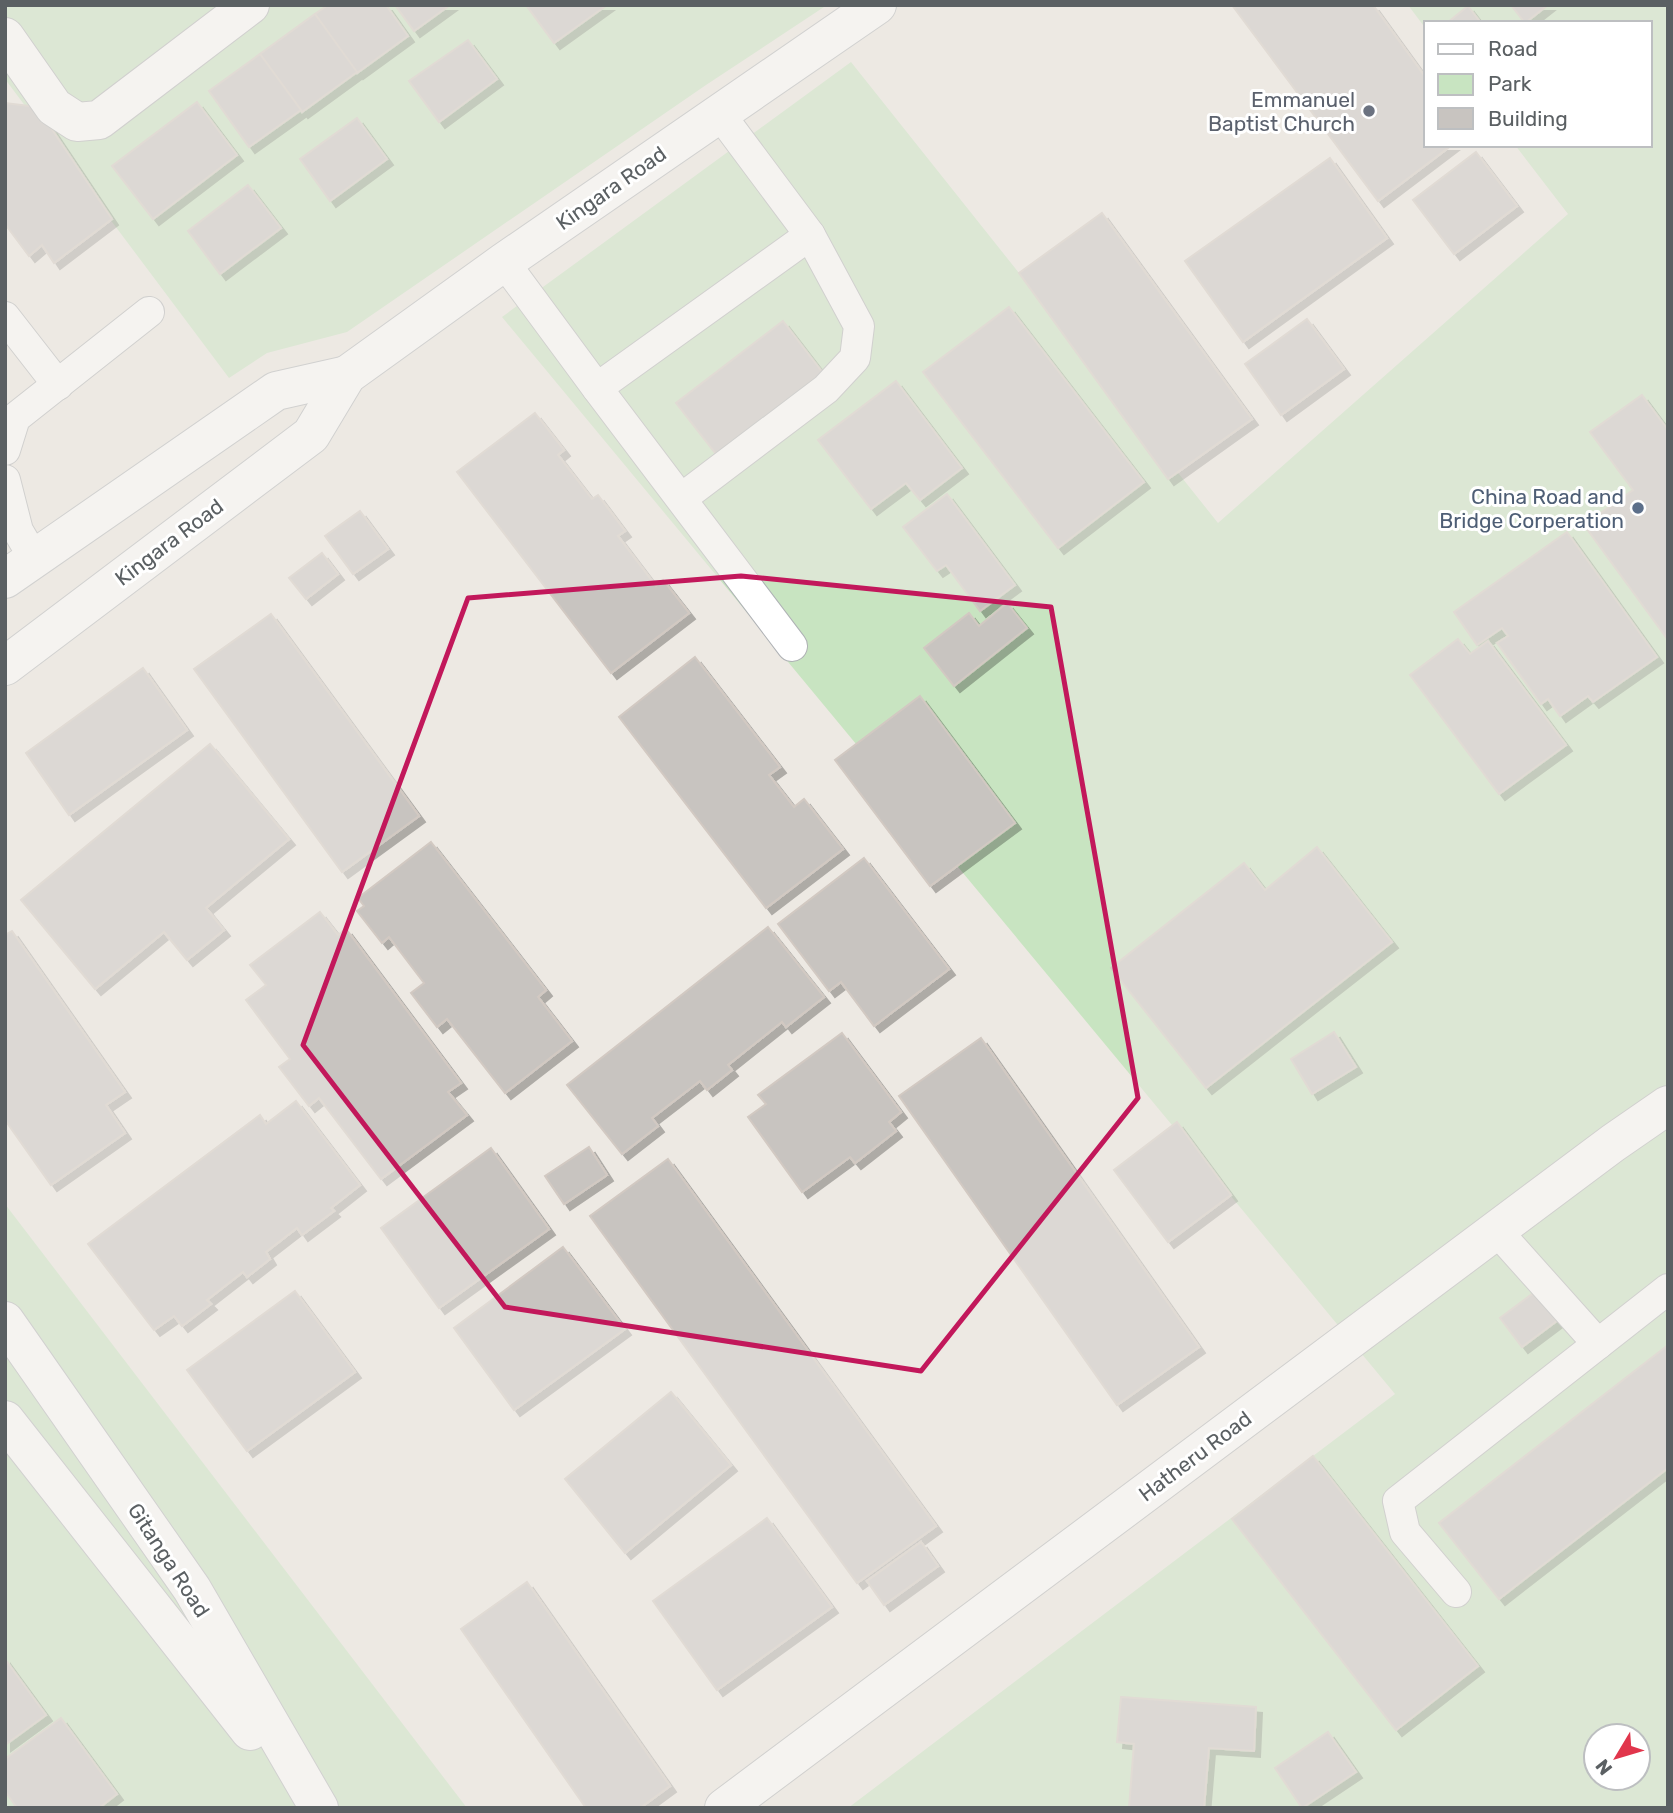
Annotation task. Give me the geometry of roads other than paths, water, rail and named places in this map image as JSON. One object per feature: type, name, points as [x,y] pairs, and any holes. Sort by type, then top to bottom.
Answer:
[{"type":"main road","points":[[5,37],[54,107],[77,122],[99,120],[250,5]]},
{"type":"main road","name":"Kingara Road","points":[[19,569],[276,391],[347,375],[719,113],[860,10]]},
{"type":"main road","name":"Kingara Road","points":[[5,666],[311,435],[347,375]]},
{"type":"main road","name":"Hatheru Road","points":[[724,1808],[1612,1143],[1668,1105]]},
{"type":"main road","name":"Gitanga Road","points":[[5,1321],[192,1589],[319,1808]]},
{"type":"main road","name":"Gitanga Road","points":[[5,1420],[190,1653],[308,1808]]},
{"type":"lane","points":[[682,498],[826,389],[855,358],[859,326],[810,235],[719,113]]},
{"type":"lane","points":[[597,388],[810,235]]},
{"type":"lane","points":[[504,262],[792,646]]},
{"type":"lane","points":[[5,450],[15,418],[149,312]]},
{"type":"lane","points":[[5,317],[58,385]]},
{"type":"lane","points":[[5,480],[18,531],[19,569]]},
{"type":"lane","points":[[1496,1230],[1598,1344]]},
{"type":"lane","points":[[1456,1592],[1405,1532],[1398,1501],[1668,1289]]},
{"type":"place","name":"Emmanuel Baptist Church","points":[[1369,111]]},
{"type":"place","name":"China Road and Bridge Corperation","points":[[1638,508]]}]
